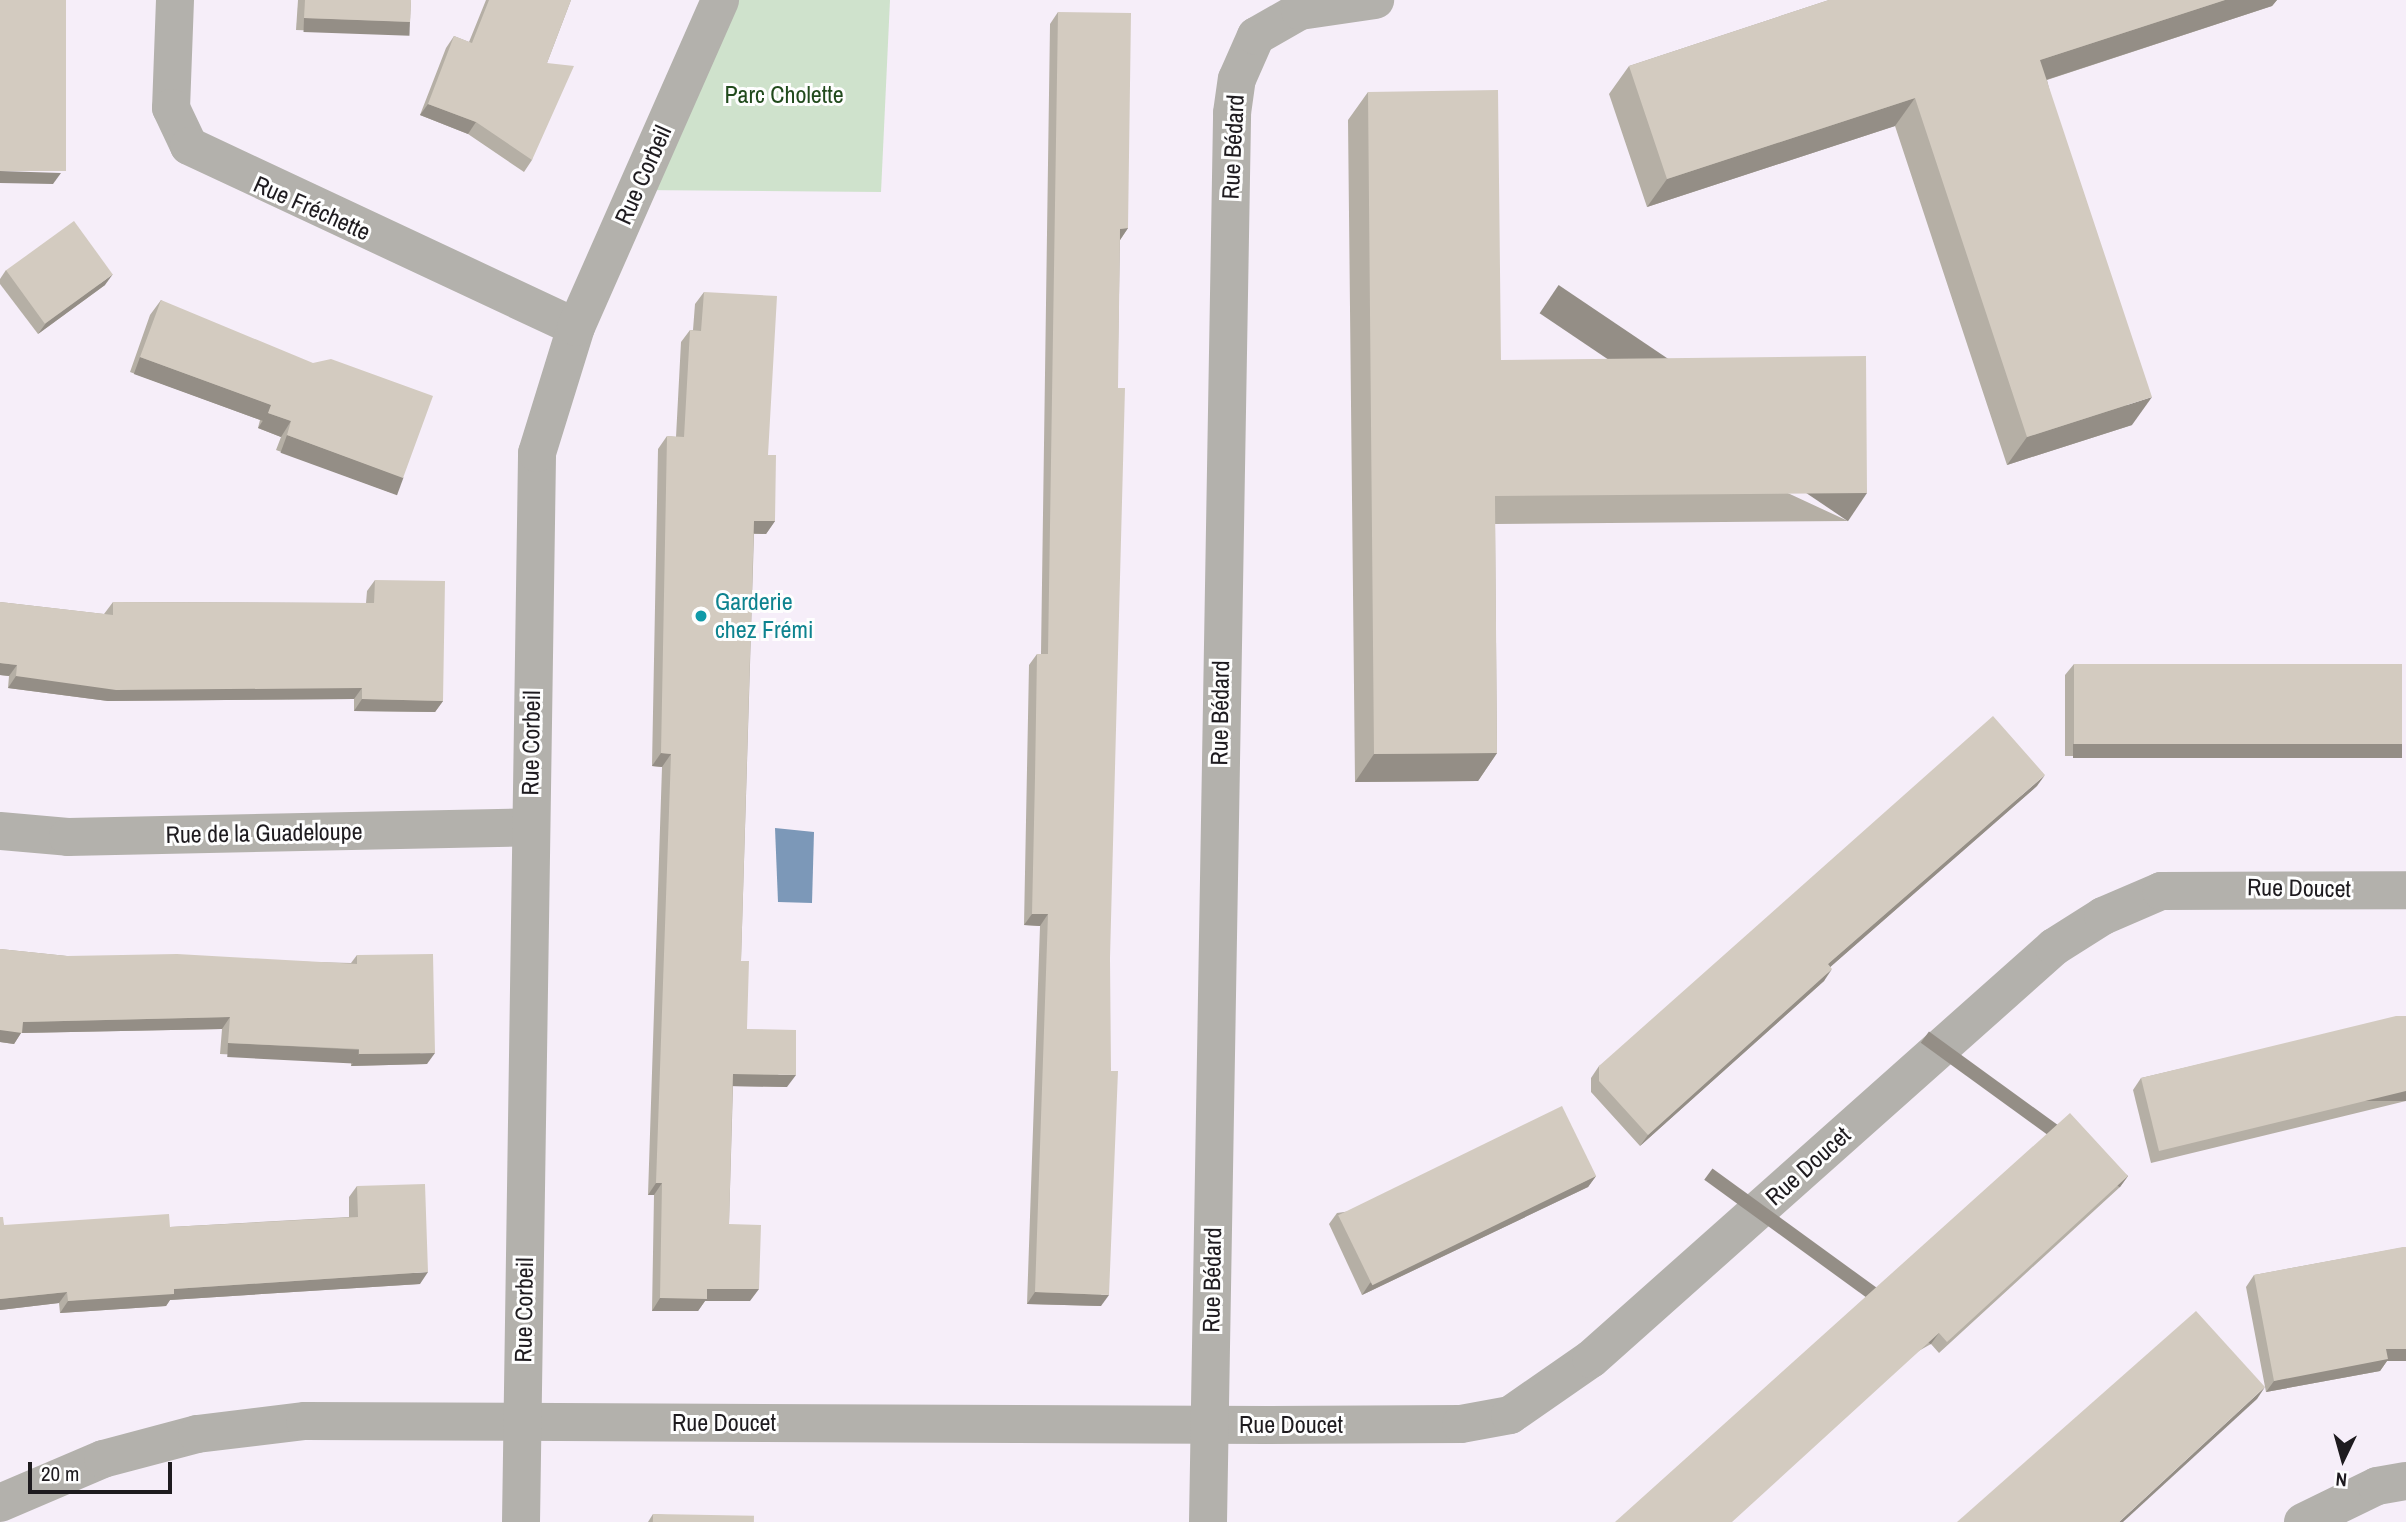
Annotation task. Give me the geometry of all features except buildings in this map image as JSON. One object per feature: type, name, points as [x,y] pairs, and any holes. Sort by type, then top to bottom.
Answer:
[{"type":"street","name":"Rue Fréchette","points":[[174,0],[171,108],[189,146],[576,327]]},
{"type":"street","name":"Rue Corbeil","points":[[521,1522],[529,827],[537,453],[576,327],[720,0]]},
{"type":"street","name":"Rue Bédard","points":[[1208,1522],[1232,113],[1237,79],[1256,36],[1300,11],[1375,0]]},
{"type":"street","name":"Rue de la Guadeloupe","points":[[0,831],[68,838],[529,827]]},
{"type":"street","name":"Rue Doucet","points":[[0,1503],[103,1460],[197,1434],[305,1421],[1461,1424],[1510,1415],[1591,1359],[2054,947],[2103,916],[2161,891],[2231,886],[2406,890]]},
{"type":"street","points":[[2303,1522],[2378,1486],[2406,1481]]},
{"type":"green space","name":"Parc Cholette","points":[[720,0],[890,0],[881,192],[636,190]]},
{"type":"water","points":[[775,828],[814,832],[812,903],[778,902]]},
{"type":"place","name":"Garderie chez Frémi","points":[[701,616]]}]
